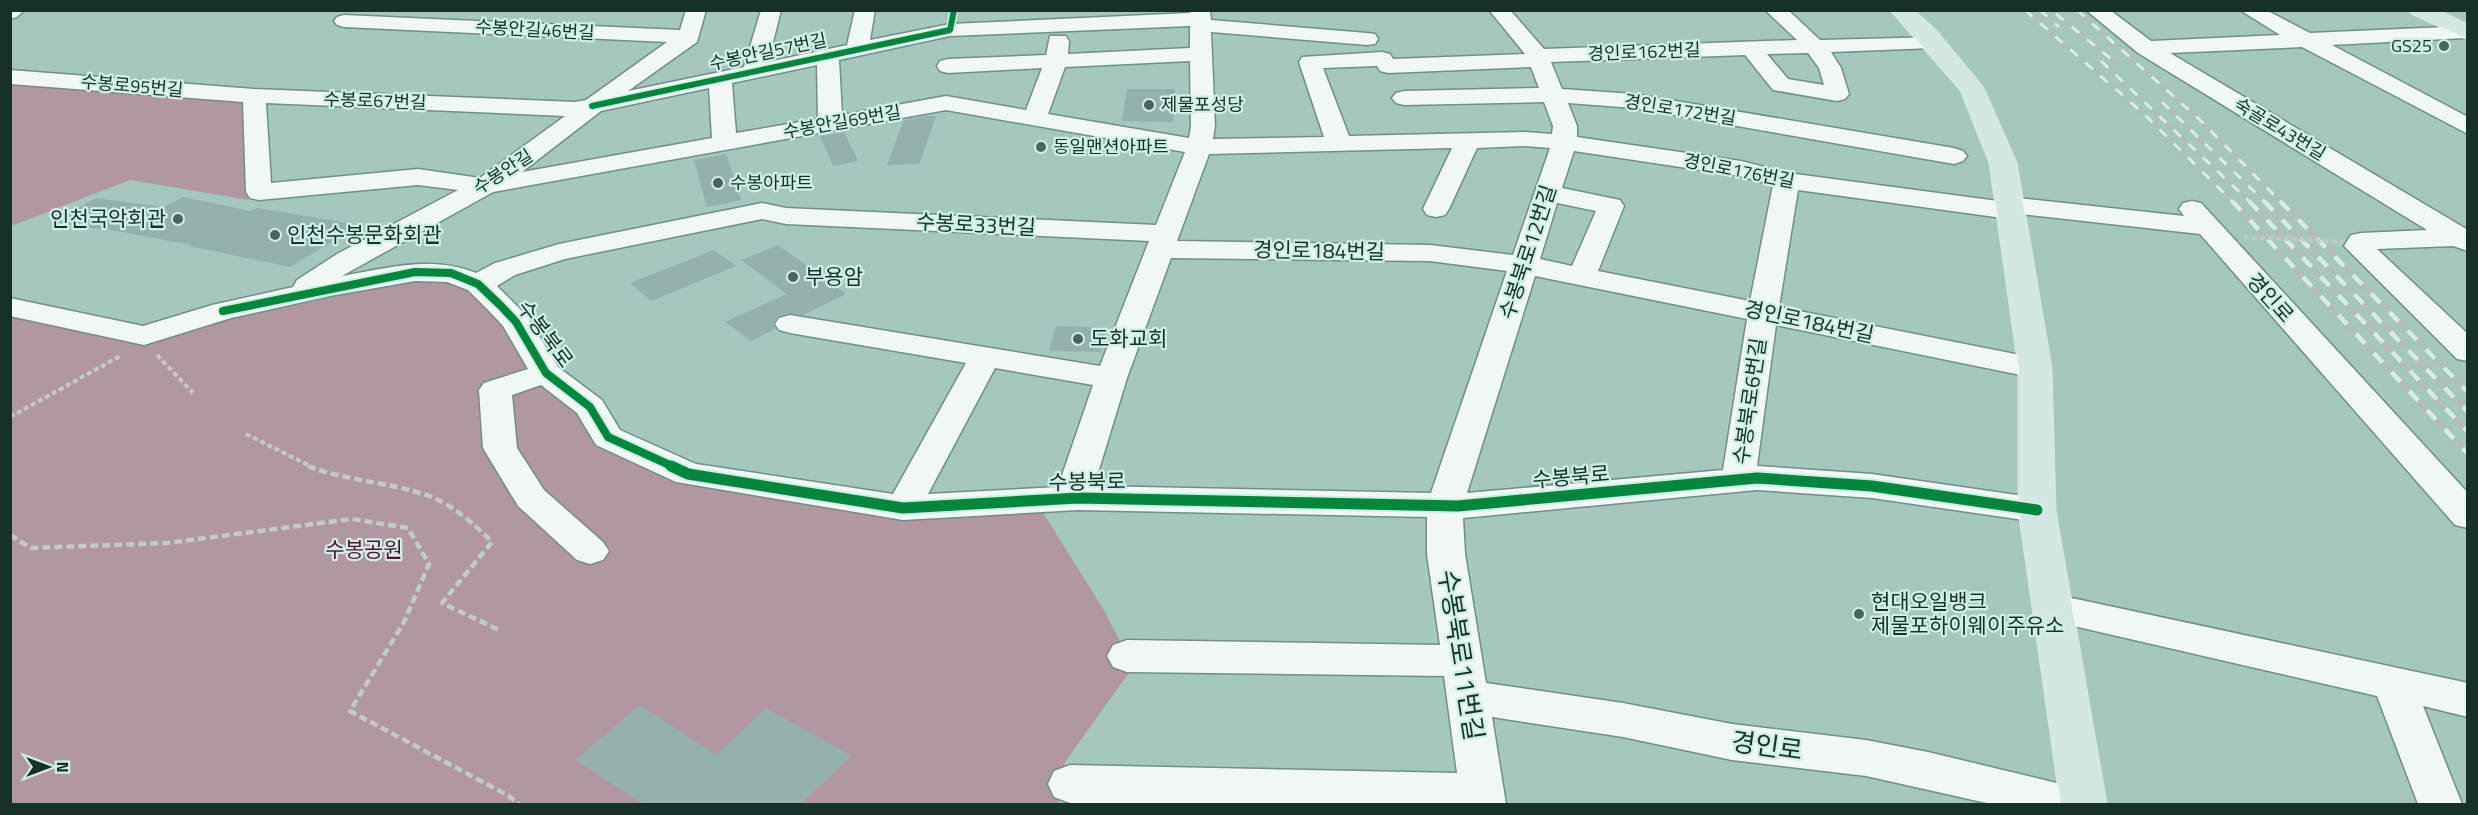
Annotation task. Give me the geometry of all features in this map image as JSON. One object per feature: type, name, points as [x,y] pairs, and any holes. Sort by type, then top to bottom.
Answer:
[{"type":"main road","points":[[1901,10],[1933,42],[1972,88],[2002,164],[2035,368],[2037,510],[2084,804]]},
{"type":"main road","points":[[2421,10],[2466,32]]},
{"type":"street","points":[[689,37],[696,10]]},
{"type":"street","points":[[754,72],[771,10]]},
{"type":"street","points":[[857,50],[865,10]]},
{"type":"street","points":[[1297,10],[1300,32]]},
{"type":"street","name":"수봉북로12번길","points":[[1444,506],[1564,142],[1565,126],[1538,58],[1498,10]]},
{"type":"street","points":[[1750,49],[1781,85],[1837,94],[1836,83],[1830,68],[1816,47],[1775,10]]},
{"type":"street","name":"숙골로43번길","points":[[2097,10],[2146,48],[2465,239]]},
{"type":"street","points":[[2250,10],[2468,127]]},
{"type":"street","name":"수봉안길46번길","points":[[353,16],[689,37]]},
{"type":"street","name":"수봉안길57번길","points":[[592,106],[857,50],[952,20],[1022,19],[1060,25],[1101,17],[1200,18],[1300,32],[1367,29],[1385,62]]},
{"type":"street","points":[[1072,499],[1111,378],[1199,147],[1203,126],[1200,18]]},
{"type":"street","points":[[946,103],[952,20]]},
{"type":"street","points":[[1034,120],[1056,61],[1060,25]]},
{"type":"street","points":[[2146,48],[2466,32]]},
{"type":"street","name":"수봉안길","points":[[279,299],[485,186],[689,37]]},
{"type":"street","name":"경인로162번길","points":[[1385,62],[1933,42]]},
{"type":"street","points":[[948,66],[1201,54]]},
{"type":"street","points":[[828,56],[830,124]]},
{"type":"street","points":[[1339,143],[1310,62],[1385,62],[1426,141]]},
{"type":"street","name":"수봉로95번길","points":[[10,77],[254,96]]},
{"type":"street","points":[[720,79],[725,143]]},
{"type":"street","name":"경인로172번길","points":[[1404,98],[1553,95],[1634,101],[1954,156]]},
{"type":"street","points":[[254,96],[259,192],[418,177],[485,186]]},
{"type":"street","name":"수봉로67번길","points":[[254,96],[556,109],[592,106]]},
{"type":"street","name":"수봉안길69번길","points":[[485,186],[946,103],[1199,147]]},
{"type":"street","name":"경인로176번길","points":[[1199,147],[1525,139],[1564,142],[1742,169],[1787,181],[2010,208]]},
{"type":"street","points":[[1436,209],[1468,140]]},
{"type":"street","name":"수봉북로6번길","points":[[1740,480],[1740,458],[1787,181]]},
{"type":"street","points":[[1548,193],[1611,206],[1582,276]]},
{"type":"street","name":"경인로","points":[[2010,208],[2199,218],[2468,516]]},
{"type":"street","name":"수봉로33번길","points":[[478,284],[505,269],[559,252],[762,211],[786,216],[1164,241]]},
{"type":"street","points":[[2350,244],[2361,241],[2465,239]]},
{"type":"street","name":"경인로184번길","points":[[1164,241],[1430,253],[1525,265],[2035,368]]},
{"type":"street","points":[[2350,244],[2468,352]]},
{"type":"street","name":"수봉북로","points":[[10,307],[144,336],[223,310],[415,272],[451,273],[478,284],[516,322],[546,373],[590,407],[608,437],[688,474],[903,508],[1072,499],[1444,506],[1756,478],[1872,486],[2037,510]]},
{"type":"street","points":[[790,324],[1111,378]]},
{"type":"street","points":[[903,508],[985,357]]},
{"type":"street","points":[[546,373],[495,390],[500,448],[531,498],[590,551]]},
{"type":"street","name":"수봉북로11번길","points":[[1444,506],[1446,554],[1483,798]]},
{"type":"street","points":[[2053,608],[2468,700]]},
{"type":"street","name":"경인로","points":[[1127,656],[1465,679],[1623,720],[1732,742],[1866,758],[1928,770],[2065,804]]},
{"type":"street","points":[[2393,683],[2440,804]]},
{"type":"street","points":[[1070,784],[1483,798]]},
{"type":"path","points":[[2244,237],[2350,244]]},
{"type":"path","points":[[177,324],[156,355],[194,393]]},
{"type":"path","points":[[10,417],[125,353]]},
{"type":"path","points":[[246,434],[310,467],[370,483],[422,493],[467,517],[492,542],[442,603],[499,630]]},
{"type":"path","points":[[10,535],[31,548],[167,543],[352,519],[408,528],[429,564],[404,621],[350,711],[509,796],[519,804]]},
{"type":"green space","points":[[10,82],[254,96],[248,200],[130,180],[11,226]]},
{"type":"green space","name":"수봉공원","points":[[451,273],[608,437],[688,473],[1042,511],[1105,612],[1133,667],[1065,762],[1058,804],[11,804],[11,307],[144,336]]},
{"type":"building","name":"제물포성당","points":[[1127,89],[1175,89],[1173,122],[1122,121]]},
{"type":"building","points":[[936,116],[919,164],[887,165],[904,120]]},
{"type":"building","points":[[844,132],[858,161],[833,166],[820,136]]},
{"type":"building","points":[[726,154],[741,200],[707,207],[694,160]]},
{"type":"building","points":[[183,197],[251,211],[257,208],[359,225],[290,267],[101,228],[51,222],[96,198],[164,207]]},
{"type":"building","name":"부용암","points":[[778,245],[846,294],[803,315],[790,313],[778,316],[773,323],[775,329],[751,341],[725,322],[787,294],[741,260]]},
{"type":"building","points":[[714,250],[736,266],[651,301],[630,283]]},
{"type":"building","name":"도화교회","points":[[1056,326],[1107,328],[1101,352],[1049,351]]},
{"type":"building","points":[[640,705],[716,755],[766,708],[852,756],[801,804],[643,804],[575,760]]},
{"type":"railway","points":[[2025,10],[2143,113],[2232,201]]},
{"type":"railway","points":[[2040,10],[2059,27]]},
{"type":"railway","points":[[2077,10],[2199,119],[2281,202]]},
{"type":"railway","points":[[2056,14],[2116,63]]},
{"type":"railway","points":[[2101,61],[2249,202]]},
{"type":"railway","points":[[2162,102],[2264,201]]},
{"type":"railway","points":[[2232,201],[2468,454]]},
{"type":"railway","points":[[2264,201],[2468,412]]},
{"type":"railway","points":[[2280,201],[2468,392]]},
{"type":"railway","points":[[2249,202],[2468,432]]},
{"type":"cycle path","points":[[592,106],[950,30],[954,10]]},
{"type":"cycle path","points":[[223,311],[415,272],[451,273],[478,284],[501,306],[516,322],[546,373],[590,407],[608,437],[688,474],[903,508],[1078,498],[1458,506],[1757,478],[1872,486],[2037,510]]},
{"type":"place","name":"GS25","points":[[2444,46]]},
{"type":"place","name":"제물포성당","points":[[1149,105]]},
{"type":"place","name":"동일맨션아파트","points":[[1041,147]]},
{"type":"place","name":"수봉아파트","points":[[718,183]]},
{"type":"place","name":"인천국악회관","points":[[178,219]]},
{"type":"place","name":"인천수봉문화회관","points":[[275,235]]},
{"type":"place","name":"부용암","points":[[793,277]]},
{"type":"place","name":"도화교회","points":[[1078,339]]},
{"type":"place","name":"현대오일뱅크 제물포하이웨이주유소","points":[[1859,614]]}]
